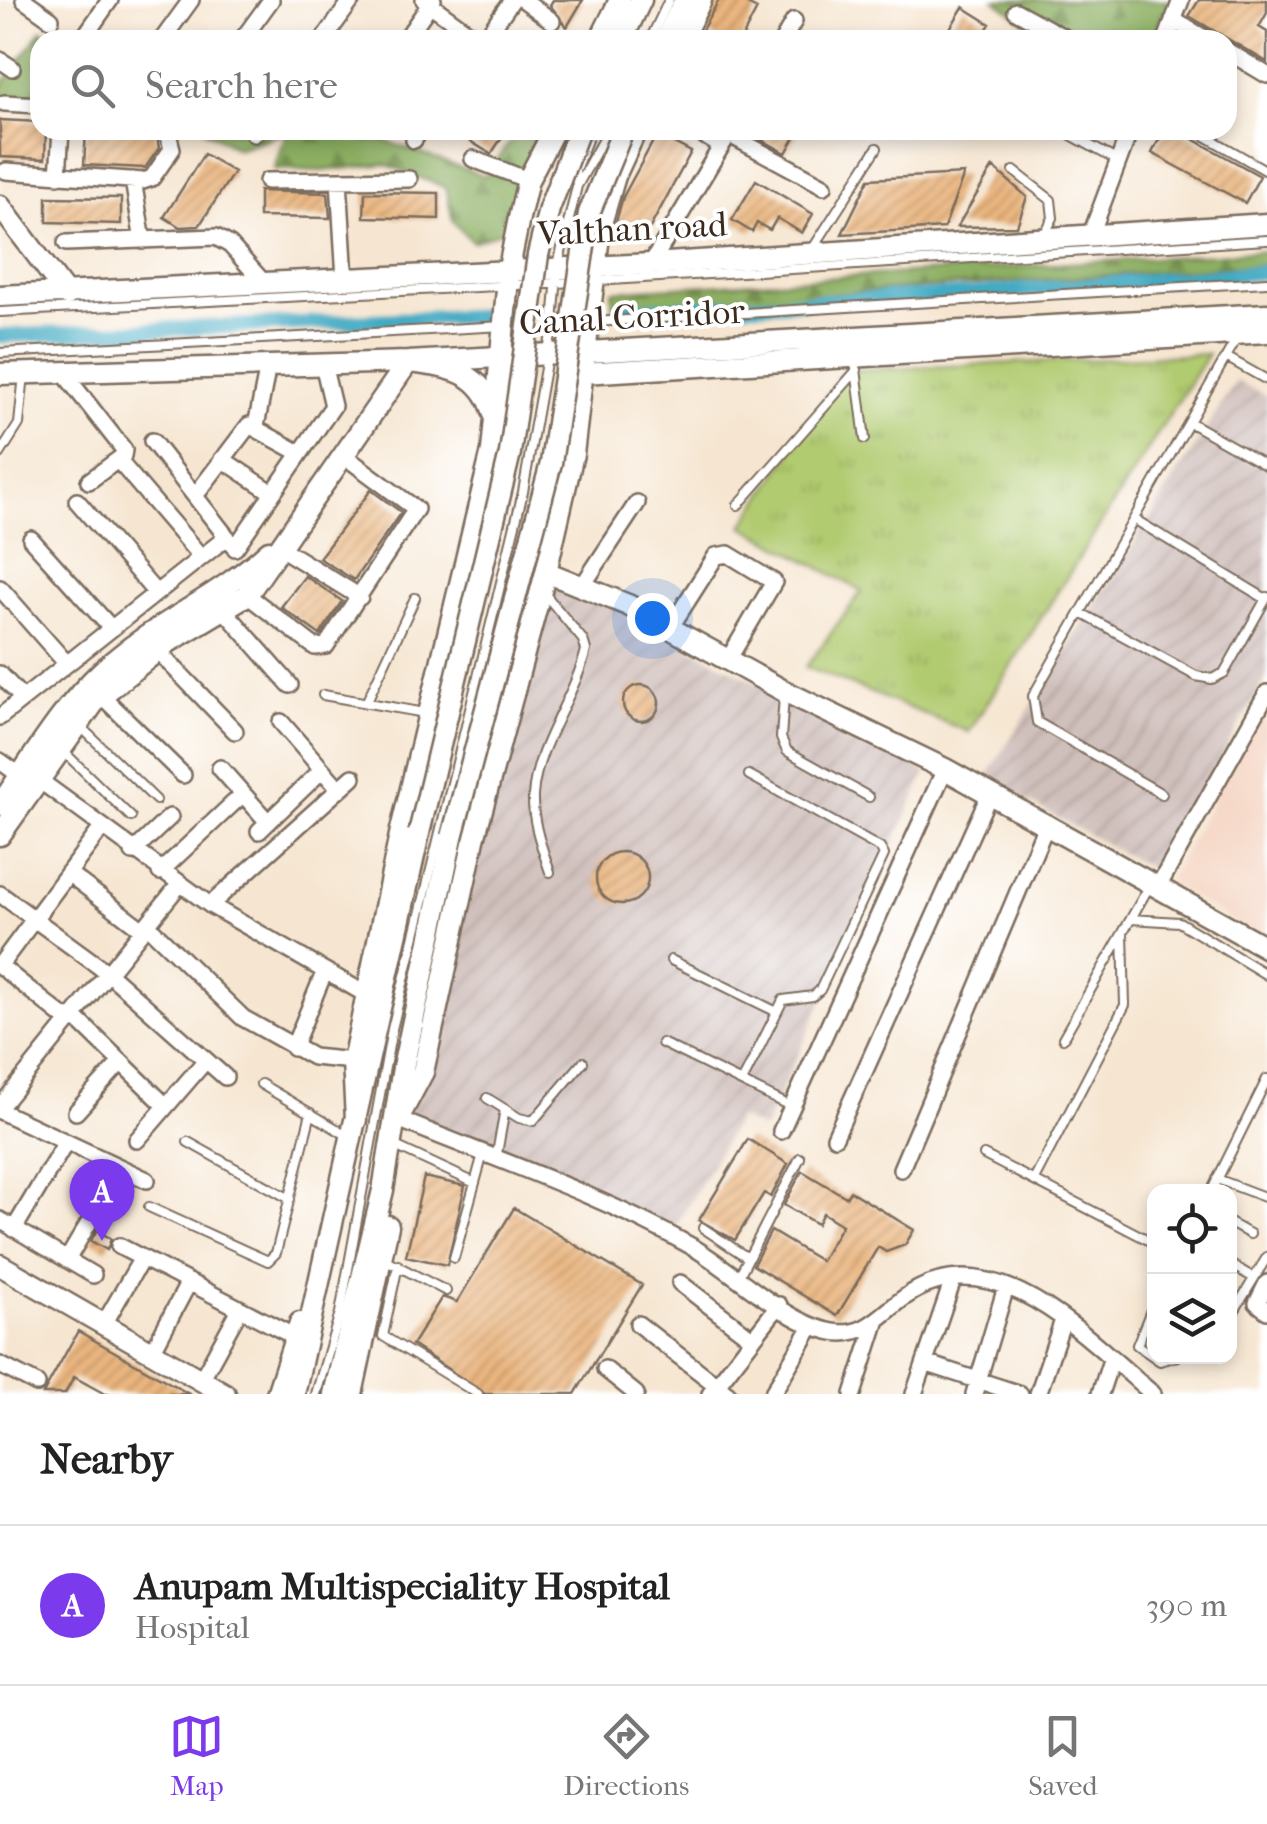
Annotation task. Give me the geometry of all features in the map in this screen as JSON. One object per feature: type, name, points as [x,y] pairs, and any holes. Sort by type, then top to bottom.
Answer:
[{"type":"main road","points":[[605,30],[620,0]]},
{"type":"main road","points":[[627,30],[641,0]]},
{"type":"main road","points":[[683,30],[685,0]]},
{"type":"main road","points":[[686,30],[700,0]]},
{"type":"main road","points":[[355,1130],[353,1061],[496,421],[509,276],[528,180],[549,140]]},
{"type":"main road","points":[[294,1394],[419,833],[510,453],[542,240],[576,140]]},
{"type":"main road","points":[[352,1394],[383,1257],[384,1190],[403,1068],[452,838],[551,463],[589,213],[619,140]]},
{"type":"main road","points":[[398,1119],[423,1072],[474,838],[543,580],[572,454],[592,274],[606,203],[632,140]]},
{"type":"main road","points":[[0,206],[67,295]]},
{"type":"main road","name":"Valthan road","points":[[0,296],[344,279],[592,274],[651,264],[812,250],[1267,224]]},
{"type":"main road","name":"Canal Corridor","points":[[0,374],[408,362],[548,353],[584,363],[1267,314]]},
{"type":"main road","points":[[584,363],[856,362],[1267,332]]},
{"type":"main road","points":[[0,805],[31,780],[101,695],[157,650],[247,595],[408,362],[461,369],[489,398],[496,421]]},
{"type":"main road","points":[[0,835],[66,710],[104,670],[159,627],[209,599],[282,542]]},
{"type":"main road","points":[[543,580],[582,585],[670,628],[1047,824],[1267,948]]},
{"type":"main road","points":[[276,1394],[296,1338],[313,1260],[330,1244]]},
{"type":"main road","points":[[334,1394],[383,1257]]},
{"type":"main road","points":[[0,1265],[225,1394]]},
{"type":"street","points":[[24,0],[51,18]]},
{"type":"street","points":[[89,30],[110,0]]},
{"type":"street","points":[[169,30],[190,0]]},
{"type":"street","points":[[249,30],[271,0]]},
{"type":"street","points":[[330,30],[352,0]]},
{"type":"street","points":[[489,30],[512,0]]},
{"type":"street","points":[[524,0],[552,21]]},
{"type":"street","points":[[1170,30],[1181,0]]},
{"type":"street","points":[[411,30],[429,2],[467,30]]},
{"type":"street","points":[[1016,10],[1051,30]]},
{"type":"street","points":[[1174,20],[1191,30]]},
{"type":"street","points":[[789,30],[794,21]]},
{"type":"street","points":[[1237,58],[1267,75]]},
{"type":"street","points":[[4,103],[30,104]]},
{"type":"street","points":[[58,176],[60,140]]},
{"type":"street","points":[[6,171],[152,178],[172,149],[170,140]]},
{"type":"street","points":[[651,264],[725,140]]},
{"type":"street","points":[[735,140],[824,186]]},
{"type":"street","points":[[1090,237],[1126,140]]},
{"type":"street","points":[[473,159],[528,180]]},
{"type":"street","points":[[267,181],[409,179]]},
{"type":"street","points":[[133,180],[143,241]]},
{"type":"street","points":[[339,180],[344,279]]},
{"type":"street","points":[[66,243],[224,239],[264,283]]},
{"type":"street","points":[[0,717],[202,557],[231,542],[273,493],[333,406],[322,364]]},
{"type":"street","points":[[256,426],[268,366]]},
{"type":"street","points":[[63,372],[124,450],[118,460],[89,481]]},
{"type":"street","points":[[195,496],[244,428],[256,426],[300,454]]},
{"type":"street","points":[[152,441],[251,568]]},
{"type":"street","points":[[247,595],[322,648],[360,596],[416,509],[344,455]]},
{"type":"street","points":[[222,459],[273,493]]},
{"type":"street","points":[[118,460],[202,557]]},
{"type":"street","points":[[77,502],[156,593]]},
{"type":"street","points":[[582,585],[638,503]]},
{"type":"street","points":[[30,539],[111,628]]},
{"type":"street","points":[[282,542],[360,596]]},
{"type":"street","points":[[670,628],[716,556],[728,554],[774,582],[728,660]]},
{"type":"street","points":[[0,588],[67,664]]},
{"type":"street","points":[[225,611],[290,685]]},
{"type":"street","points":[[157,650],[236,731]]},
{"type":"street","points":[[0,674],[22,699]]},
{"type":"street","points":[[1156,883],[1267,693]]},
{"type":"street","points":[[101,695],[183,775]]},
{"type":"street","points":[[280,722],[339,790]]},
{"type":"street","points":[[0,761],[210,906],[367,995]]},
{"type":"street","points":[[220,768],[243,794],[263,827],[322,770]]},
{"type":"street","points":[[781,1131],[945,770]]},
{"type":"street","points":[[210,906],[353,777]]},
{"type":"street","points":[[160,872],[243,794]]},
{"type":"street","points":[[835,1137],[990,794]]},
{"type":"street","points":[[133,852],[170,818]]},
{"type":"street","points":[[901,1168],[1047,824]]},
{"type":"street","points":[[101,829],[0,966],[70,1019],[81,1023],[166,1106]]},
{"type":"street","points":[[68,874],[145,927],[243,1018],[313,1058],[353,1061]]},
{"type":"street","points":[[147,1180],[0,1109],[179,885]]},
{"type":"street","points":[[0,894],[108,973],[224,1077]]},
{"type":"street","points":[[293,1048],[324,973]]},
{"type":"street","points":[[138,1140],[206,1060]]},
{"type":"street","points":[[76,1112],[121,1062]]},
{"type":"street","points":[[398,1119],[645,1222],[812,1326],[849,1333],[876,1323],[911,1293],[953,1280],[1006,1287],[1044,1304],[1153,1394]]},
{"type":"street","points":[[66,1142],[7,1225],[93,1275]]},
{"type":"street","points":[[67,1260],[121,1168]]},
{"type":"street","points":[[118,1246],[296,1338]]},
{"type":"street","points":[[104,1324],[142,1258]]},
{"type":"street","points":[[914,1394],[953,1280]]},
{"type":"street","points":[[1261,1280],[1258,1303],[1267,1311]]},
{"type":"street","points":[[152,1352],[189,1282]]},
{"type":"street","points":[[680,1283],[753,1339]]},
{"type":"street","points":[[976,1387],[1006,1287]]},
{"type":"street","points":[[638,1324],[718,1391],[779,1305]]},
{"type":"street","points":[[202,1380],[240,1309]]},
{"type":"street","points":[[1038,1394],[1063,1320]]},
{"type":"street","points":[[853,1394],[876,1323]]},
{"type":"street","points":[[772,1394],[812,1326]]},
{"type":"street","points":[[1100,1394],[1112,1360]]},
{"type":"street","points":[[925,1364],[976,1387],[1020,1394]]},
{"type":"street","points":[[0,1365],[37,1384]]},
{"type":"street","points":[[604,1369],[636,1394]]},
{"type":"lane","points":[[636,30],[650,0]]},
{"type":"lane","points":[[655,30],[669,0]]},
{"type":"lane","points":[[577,186],[576,170],[587,140]]},
{"type":"lane","points":[[316,1394],[340,1313],[392,1029],[523,492],[553,322],[557,273],[577,186],[602,140]]},
{"type":"lane","points":[[1080,140],[1118,161]]},
{"type":"lane","points":[[1213,140],[1267,171]]},
{"type":"lane","points":[[812,250],[877,148]]},
{"type":"lane","points":[[1014,171],[1051,200],[1052,218],[1042,239]]},
{"type":"lane","points":[[592,274],[1267,240]]},
{"type":"lane","points":[[0,312],[509,276]]},
{"type":"lane","points":[[0,353],[1267,282]]},
{"type":"lane","points":[[1162,794],[1036,722],[1033,696],[1240,333]]},
{"type":"lane","points":[[1226,357],[1267,380]]},
{"type":"lane","points":[[856,362],[865,439]]},
{"type":"lane","points":[[738,505],[856,362]]},
{"type":"lane","points":[[0,454],[19,424],[24,373]]},
{"type":"lane","points":[[1190,422],[1267,466]]},
{"type":"lane","points":[[1081,613],[1196,676],[1212,679],[1224,672],[1266,598],[1134,519]]},
{"type":"lane","points":[[543,580],[586,650],[538,770],[533,796],[536,830],[550,872]]},
{"type":"lane","points":[[366,703],[415,598]]},
{"type":"lane","points":[[784,690],[782,738],[787,751],[869,797]]},
{"type":"lane","points":[[323,696],[429,714]]},
{"type":"lane","points":[[77,722],[156,800]]},
{"type":"lane","points":[[60,748],[131,817]]},
{"type":"lane","points":[[742,1082],[783,1000],[813,996],[820,990],[884,856],[880,848],[749,775]]},
{"type":"lane","points":[[1064,1038],[1131,919],[1156,883]]},
{"type":"lane","points":[[1131,919],[1179,922],[1267,975]]},
{"type":"lane","points":[[1034,1180],[1125,1005],[1123,933]]},
{"type":"lane","points":[[671,960],[776,1012]]},
{"type":"lane","points":[[662,1043],[792,1107]]},
{"type":"lane","points":[[488,1098],[533,1120],[583,1062]]},
{"type":"lane","points":[[1216,1184],[1267,1078]]},
{"type":"lane","points":[[261,1084],[311,1113],[355,1130]]},
{"type":"lane","points":[[454,1258],[475,1183],[506,1110]]},
{"type":"lane","points":[[148,1207],[268,1261],[276,1253],[311,1113]]},
{"type":"lane","points":[[188,1142],[290,1199]]},
{"type":"lane","points":[[392,1144],[475,1183]]},
{"type":"lane","points":[[984,1154],[1147,1239]]},
{"type":"lane","points":[[738,1278],[800,1158]]},
{"type":"lane","points":[[1218,1180],[1267,1198]]},
{"type":"lane","points":[[1237,1227],[1250,1234]]},
{"type":"lane","points":[[702,1228],[748,1258]]},
{"type":"lane","points":[[446,1291],[383,1257],[383,1336],[478,1394]]},
{"type":"lane","points":[[1237,1309],[1261,1280],[1267,1258]]},
{"type":"lane","points":[[1237,1268],[1261,1280]]},
{"type":"lane","points":[[1147,1321],[1137,1346],[1147,1353]]},
{"type":"shaded area","points":[[1236,381],[1267,396],[1267,676],[1156,872],[986,778]]},
{"type":"shaded area","points":[[550,581],[613,607],[926,772],[764,1129],[738,1118],[672,1232],[403,1117]]},
{"type":"shaded area","points":[[1267,703],[1267,941],[1167,882]]},
{"type":"green space","points":[[995,0],[1170,0],[1156,30],[1037,30]]},
{"type":"green space","points":[[30,47],[30,101],[0,100],[0,88]]},
{"type":"green space","points":[[222,140],[263,140],[237,149]]},
{"type":"green space","points":[[284,140],[383,140],[485,176],[512,140],[545,140],[511,228],[473,242],[453,222],[446,188],[385,164],[322,171],[274,169]]},
{"type":"green space","points":[[1267,251],[1267,265],[712,302],[613,315],[612,291]]},
{"type":"green space","points":[[1208,354],[969,732],[806,667],[862,591],[743,526],[843,371]]},
{"type":"building","points":[[553,0],[583,0],[567,27],[550,5]]},
{"type":"building","points":[[719,0],[739,0],[757,9],[746,30],[702,30]]},
{"type":"building","points":[[1199,0],[1267,0],[1267,13],[1259,27],[1267,32],[1267,62],[1237,44],[1237,30],[1213,30],[1189,16]]},
{"type":"building","points":[[963,7],[990,24],[986,30],[949,30]]},
{"type":"building","points":[[0,120],[30,122],[30,140],[46,140],[45,159],[0,157]]},
{"type":"building","points":[[85,140],[158,140],[159,148],[145,168],[84,165]]},
{"type":"building","points":[[468,140],[500,140],[491,154]]},
{"type":"building","points":[[654,140],[668,140],[691,152],[645,237],[616,222],[623,197]]},
{"type":"building","points":[[762,140],[793,140],[786,153]]},
{"type":"building","points":[[1159,140],[1195,140],[1260,176],[1245,203],[1152,153]]},
{"type":"building","points":[[204,154],[234,172],[199,226],[180,227],[164,217]]},
{"type":"building","points":[[993,167],[1027,197],[1017,226],[957,227]]},
{"type":"building","points":[[964,174],[944,228],[842,234],[869,179]]},
{"type":"building","points":[[756,180],[813,214],[802,233],[777,218],[770,230],[757,223],[752,232],[732,220]]},
{"type":"building","points":[[259,191],[328,193],[330,218],[259,217]]},
{"type":"building","points":[[365,192],[439,193],[439,219],[364,217]]},
{"type":"building","points":[[47,197],[121,198],[121,224],[47,222]]},
{"type":"building","points":[[371,490],[401,512],[354,580],[319,558]]},
{"type":"building","points":[[305,576],[342,601],[320,635],[281,607]]},
{"type":"building","points":[[641,685],[654,690],[659,703],[654,716],[641,721],[628,716],[623,703],[628,690]]},
{"type":"building","points":[[622,852],[640,860],[648,878],[640,896],[622,904],[604,896],[596,878],[604,860]]},
{"type":"building","points":[[748,1139],[788,1164],[771,1197],[764,1193],[735,1240],[699,1220]]},
{"type":"building","points":[[802,1171],[846,1197],[850,1191],[914,1230],[905,1245],[886,1252],[878,1247],[837,1316],[753,1265],[771,1231],[821,1261],[842,1225],[823,1213],[817,1224],[784,1205]]},
{"type":"building","points":[[424,1177],[465,1186],[447,1265],[406,1256]]},
{"type":"building","points":[[514,1208],[642,1285],[575,1394],[485,1394],[412,1345],[442,1297],[457,1302]]},
{"type":"building","points":[[97,1230],[111,1239],[107,1250],[91,1241]]},
{"type":"building","points":[[78,1331],[189,1394],[105,1394],[74,1377],[65,1394],[43,1394]]},
{"type":"waterway","points":[[620,310],[949,296],[1267,272]]},
{"type":"waterway","points":[[0,336],[479,316]]},
{"type":"place","name":"Anupam Multispeciality Hospital","points":[[102,1241]]}]
